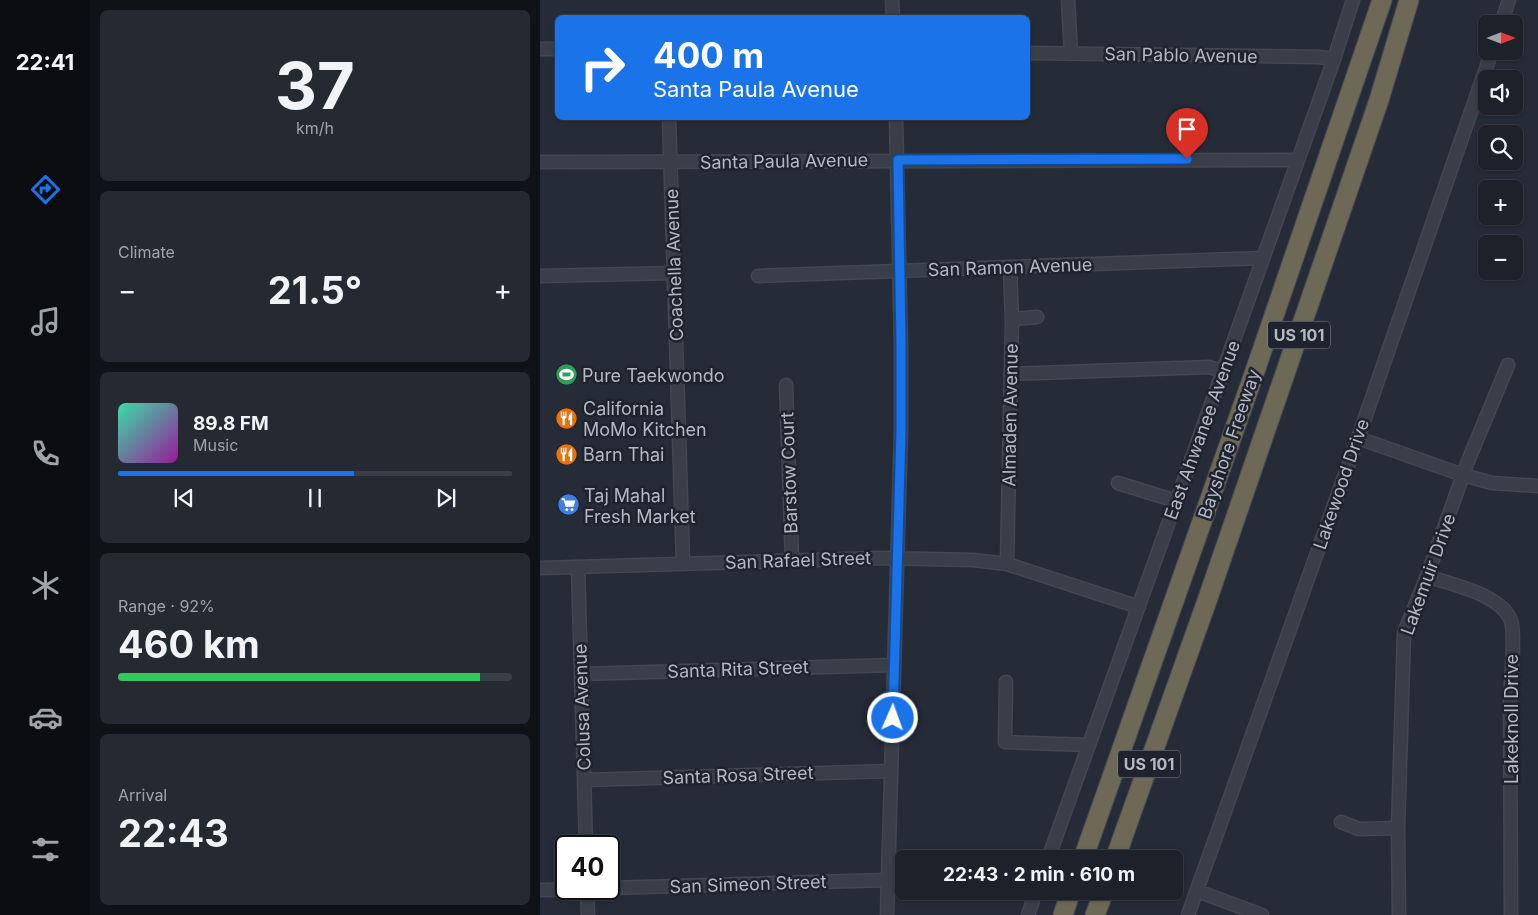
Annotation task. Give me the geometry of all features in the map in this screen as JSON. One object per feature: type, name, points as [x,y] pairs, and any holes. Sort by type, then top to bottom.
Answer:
[{"type":"highway","name":"Bayshore Freeway","points":[[1086,850],[1254,374],[1382,0]]},
{"type":"highway","name":"Bayshore Freeway","points":[[1118,850],[1208,598],[1376,109],[1409,0]]},
{"type":"highway","points":[[1063,915],[1068,900]]},
{"type":"highway","points":[[1095,915],[1101,900]]},
{"type":"street","points":[[892,0],[893,15]]},
{"type":"street","points":[[1068,0],[1071,54]]},
{"type":"street","name":"East Ahwanee Avenue","points":[[1051,850],[1334,59],[1353,0]]},
{"type":"street","points":[[1504,15],[1509,0]]},
{"type":"street","points":[[540,48],[555,49]]},
{"type":"street","name":"San Pablo Avenue","points":[[1030,53],[1319,57],[1334,59]]},
{"type":"street","name":"Lakewood Drive","points":[[1188,915],[1358,438],[1489,60]]},
{"type":"street","name":"Coachella Avenue","points":[[669,120],[683,563]]},
{"type":"street","points":[[887,915],[901,411],[896,120]]},
{"type":"street","name":"Santa Paula Avenue","points":[[540,162],[1298,160]]},
{"type":"street","name":"San Ramon Avenue","points":[[758,276],[1263,258]]},
{"type":"street","name":"Almaden Avenue","points":[[1007,564],[1012,319],[1010,267]]},
{"type":"street","points":[[540,276],[674,273]]},
{"type":"street","points":[[1012,319],[1037,317]]},
{"type":"street","name":"Lakemuir Drive","points":[[1399,915],[1398,828],[1404,633],[1427,576],[1463,475],[1508,364]]},
{"type":"street","points":[[1011,374],[1209,367],[1223,371]]},
{"type":"street","name":"Barstow Court","points":[[786,384],[792,561]]},
{"type":"street","points":[[1358,438],[1463,475],[1492,483],[1538,486]]},
{"type":"street","points":[[1118,483],[1176,502]]},
{"type":"street","name":"San Rafael Street","points":[[540,568],[898,557],[973,560],[1007,564],[1139,606]]},
{"type":"street","name":"Colusa Avenue","points":[[578,567],[586,835]]},
{"type":"street","name":"Lakeknoll Drive","points":[[1427,576],[1490,598],[1501,606],[1511,620],[1511,915]]},
{"type":"street","name":"Santa Rita Street","points":[[581,674],[894,665]]},
{"type":"street","points":[[1006,682],[1005,742],[1088,745]]},
{"type":"street","name":"Santa Rosa Street","points":[[584,780],[891,771]]},
{"type":"street","points":[[1341,822],[1360,829],[1398,828]]},
{"type":"street","name":"San Simeon Street","points":[[620,888],[888,880]]},
{"type":"street","points":[[540,890],[555,890]]},
{"type":"street","points":[[1197,891],[1262,915]]},
{"type":"street","points":[[588,900],[588,915]]},
{"type":"street","points":[[1028,915],[1033,900]]},
{"type":"place","name":"Pure Taekwondo","points":[[566,375]]},
{"type":"place","name":"California MoMo Kitchen","points":[[567,418]]},
{"type":"place","name":"Barn Thai","points":[[567,454]]},
{"type":"place","name":"Taj Mahal Fresh Market","points":[[568,505]]},
{"type":"route","points":[[893,718],[901,430],[898,160],[1187,159]]}]
